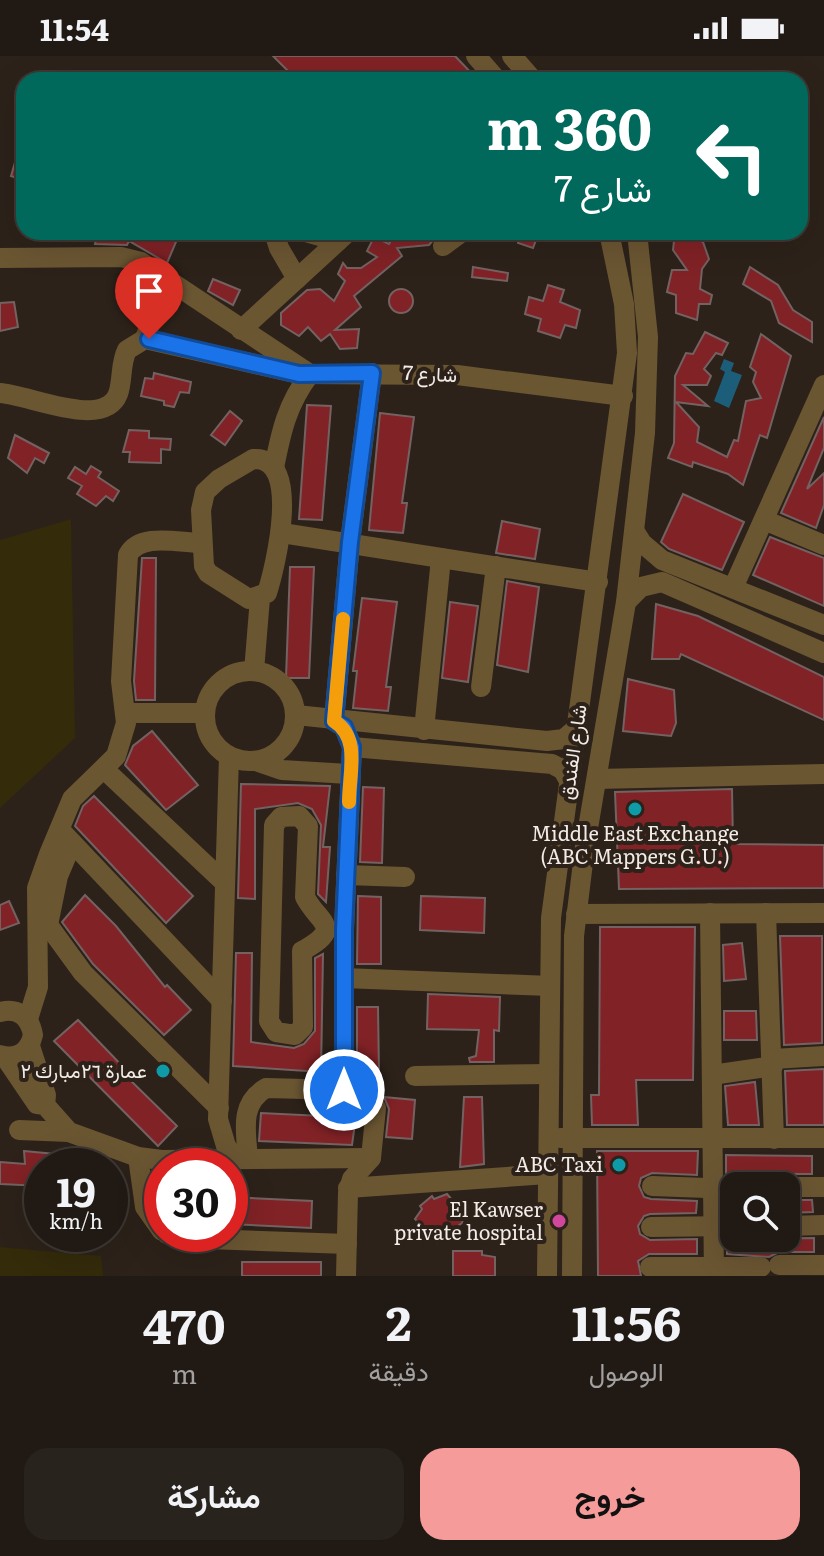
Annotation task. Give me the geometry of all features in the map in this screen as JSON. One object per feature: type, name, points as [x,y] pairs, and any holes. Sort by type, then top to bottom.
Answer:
[{"type":"street","points":[[476,56],[490,72]]},
{"type":"street","points":[[512,56],[526,72]]},
{"type":"street","points":[[278,240],[297,279]]},
{"type":"street","points":[[241,330],[339,240]]},
{"type":"street","points":[[443,246],[451,240]]},
{"type":"street","name":"شارع الفندق","points":[[547,1276],[551,918],[627,353],[624,304],[611,240]]},
{"type":"street","name":"شارع الفندق","points":[[572,1276],[576,914],[626,602],[645,433],[648,352],[638,240]]},
{"type":"street","points":[[0,258],[121,257],[141,262],[310,374],[287,411],[274,468],[282,533],[267,593],[260,598],[243,598],[208,573],[202,558],[201,501],[211,484],[253,459],[265,460],[274,468]]},
{"type":"street","points":[[0,393],[89,413],[99,411],[114,401],[127,350],[145,339],[165,276]]},
{"type":"street","name":"شارع 7","points":[[145,339],[289,372],[457,375],[623,396]]},
{"type":"street","points":[[334,721],[350,542],[372,373]]},
{"type":"street","points":[[733,588],[824,385]]},
{"type":"street","points":[[764,520],[824,545]]},
{"type":"street","points":[[635,532],[642,543],[662,560],[824,625]]},
{"type":"street","points":[[282,533],[598,582]]},
{"type":"street","points":[[202,543],[144,541],[134,546],[128,555],[121,681],[126,713],[116,756],[72,799],[48,925],[83,973],[219,1108]]},
{"type":"street","points":[[424,730],[441,558]]},
{"type":"street","points":[[481,687],[496,566]]},
{"type":"street","points":[[626,602],[641,587],[662,582],[824,653]]},
{"type":"street","points":[[254,671],[260,598]]},
{"type":"street","points":[[256,761],[281,750],[292,734],[296,715],[285,687],[273,677],[254,671],[229,676],[217,685],[205,713],[207,730],[215,745],[229,756],[282,770],[349,774]]},
{"type":"street","points":[[126,713],[205,713]]},
{"type":"street","points":[[296,715],[556,741],[577,728]]},
{"type":"street","points":[[334,721],[344,727],[352,747],[346,875],[328,932],[302,951],[303,1027],[295,1035],[276,1032],[269,1021],[274,825],[281,817],[299,816],[308,826],[305,897],[322,915],[328,932],[344,978],[344,1090]]},
{"type":"street","points":[[352,747],[552,764],[563,770],[569,781]]},
{"type":"street","points":[[229,756],[219,1108],[220,1132],[233,1148]]},
{"type":"street","points":[[105,770],[225,883]]},
{"type":"street","points":[[597,779],[824,774]]},
{"type":"street","points":[[65,836],[222,1001]]},
{"type":"street","points":[[45,1105],[46,1095],[30,1046],[33,1035],[28,1019],[38,987],[37,888],[65,836]]},
{"type":"street","points":[[560,842],[585,846]]},
{"type":"street","points":[[346,875],[405,877]]},
{"type":"street","points":[[274,908],[292,902],[312,907]]},
{"type":"street","points":[[710,913],[714,1271]]},
{"type":"street","points":[[766,913],[774,1139]]},
{"type":"street","points":[[576,914],[824,913]]},
{"type":"street","points":[[272,939],[293,948],[328,932]]},
{"type":"street","points":[[344,978],[550,986]]},
{"type":"street","points":[[0,1012],[13,1010],[28,1019]]},
{"type":"street","points":[[2,1056],[15,1057],[30,1046]]},
{"type":"street","points":[[2,1056],[37,1104],[45,1105],[69,1132]]},
{"type":"street","points":[[712,1075],[824,1056]]},
{"type":"street","points":[[415,1076],[548,1074]]},
{"type":"street","points":[[243,1148],[247,1106],[255,1094],[266,1088],[365,1092],[373,1099],[376,1108],[371,1158],[348,1188],[346,1276]]},
{"type":"street","points":[[19,1130],[69,1132],[144,1157]]},
{"type":"street","points":[[548,1138],[824,1138]]},
{"type":"street","points":[[138,1157],[144,1200]]},
{"type":"street","points":[[248,1159],[371,1158]]},
{"type":"street","points":[[348,1188],[548,1174]]},
{"type":"street","points":[[652,1186],[720,1188]]},
{"type":"street","points":[[800,1187],[824,1187]]},
{"type":"street","points":[[800,1226],[824,1225]]},
{"type":"street","points":[[651,1227],[720,1226]]},
{"type":"street","points":[[248,1240],[347,1244]]},
{"type":"street","points":[[650,1267],[714,1271],[824,1265]]},
{"type":"sand","points":[[71,519],[75,738],[0,808],[0,540]]},
{"type":"sand","points":[[0,1247],[24,1249],[24,1252],[101,1256],[103,1276],[0,1276]]},
{"type":"water","points":[[724,359],[734,363],[731,371],[742,375],[729,408],[714,401],[725,372],[720,369]]},
{"type":"building","points":[[273,56],[455,56],[470,72],[289,72]]},
{"type":"building","points":[[16,159],[16,178],[11,176]]},
{"type":"building","points":[[96,240],[176,242],[167,263],[129,241],[127,245],[95,244]]},
{"type":"building","points":[[372,240],[389,244],[391,240],[433,240],[429,245],[397,248],[402,256],[354,296],[361,307],[335,330],[359,329],[357,348],[340,349],[330,334],[321,341],[308,327],[299,336],[281,325],[281,313],[307,290],[320,289],[334,301],[345,281],[338,274],[343,263],[347,268],[361,268],[377,257],[367,251]]},
{"type":"building","points":[[519,240],[536,240],[533,248],[518,243]]},
{"type":"building","points":[[674,240],[699,240],[703,242],[709,259],[702,269],[700,289],[712,295],[710,304],[699,304],[697,320],[676,313],[676,295],[667,292],[672,270],[687,270],[673,250]]},
{"type":"building","points":[[473,267],[508,273],[507,281],[472,277]]},
{"type":"building","points":[[750,267],[778,285],[793,310],[812,322],[812,342],[779,323],[771,301],[743,284]]},
{"type":"building","points":[[213,279],[240,290],[233,305],[208,291]]},
{"type":"building","points":[[548,285],[564,290],[560,302],[580,310],[576,328],[565,325],[560,338],[538,331],[541,319],[525,314],[529,297],[543,301]]},
{"type":"building","points":[[401,289],[410,292],[413,301],[410,310],[401,313],[392,310],[389,301],[392,292]]},
{"type":"building","points":[[14,302],[18,327],[0,331],[0,303]]},
{"type":"building","points":[[705,332],[728,343],[722,355],[716,353],[704,369],[711,376],[707,385],[683,385],[708,406],[676,402],[699,427],[697,442],[727,457],[734,440],[738,441],[746,401],[761,398],[753,382],[756,372],[750,367],[761,334],[791,356],[767,438],[760,435],[743,485],[728,474],[693,462],[692,467],[668,458],[674,443],[675,376],[686,353],[693,354]]},
{"type":"building","points":[[154,373],[191,382],[189,393],[180,392],[174,407],[164,405],[164,401],[141,396],[145,378],[153,379]]},
{"type":"building","points":[[307,405],[331,406],[322,520],[299,519]]},
{"type":"building","points":[[230,411],[242,421],[225,445],[211,435]]},
{"type":"building","points":[[380,413],[414,417],[402,503],[407,503],[403,533],[369,530]]},
{"type":"building","points":[[824,417],[824,448],[807,489],[824,473],[824,505],[816,528],[781,513]]},
{"type":"building","points":[[129,430],[149,431],[149,438],[171,439],[170,450],[161,449],[161,463],[129,462],[130,452],[123,452]]},
{"type":"building","points":[[15,435],[49,453],[44,463],[35,458],[27,473],[8,458]]},
{"type":"building","points":[[91,466],[101,472],[98,477],[119,491],[113,501],[106,496],[96,506],[77,494],[82,486],[68,478],[75,467],[86,474]]},
{"type":"building","points":[[683,494],[744,522],[722,570],[669,549],[661,542]]},
{"type":"building","points":[[502,521],[540,529],[535,559],[496,553]]},
{"type":"building","points":[[770,537],[824,558],[824,606],[753,575]]},
{"type":"building","points":[[142,558],[156,558],[155,700],[136,700],[134,681]]},
{"type":"building","points":[[290,567],[314,567],[309,678],[286,678]]},
{"type":"building","points":[[507,581],[539,587],[528,672],[497,665]]},
{"type":"building","points":[[362,598],[397,602],[386,687],[391,687],[388,711],[353,708],[357,671],[353,671]]},
{"type":"building","points":[[450,602],[478,606],[468,682],[442,678]]},
{"type":"building","points":[[656,604],[698,616],[824,677],[824,720],[681,654],[679,659],[652,659]]},
{"type":"building","points":[[628,679],[674,690],[676,723],[671,736],[623,731]]},
{"type":"building","points":[[152,731],[198,785],[166,810],[125,765],[133,746]]},
{"type":"building","points":[[241,784],[330,786],[323,847],[330,847],[326,902],[318,894],[321,825],[312,809],[298,803],[255,809],[255,899],[238,898]]},
{"type":"building","points":[[363,787],[384,788],[382,863],[360,862]]},
{"type":"building","points":[[732,789],[733,844],[824,845],[824,888],[619,889],[615,792]]},
{"type":"building","points":[[94,796],[193,896],[166,923],[75,826],[83,806]]},
{"type":"building","points":[[85,895],[116,926],[165,987],[167,985],[191,1010],[164,1035],[93,964],[62,922]]},
{"type":"building","points":[[358,896],[381,897],[381,964],[357,964]]},
{"type":"building","points":[[421,896],[485,898],[484,933],[420,930]]},
{"type":"building","points":[[9,901],[19,923],[0,930],[0,905]]},
{"type":"building","points":[[600,927],[695,927],[693,1080],[636,1080],[638,1125],[592,1125],[591,1095],[599,1095]]},
{"type":"building","points":[[780,936],[822,936],[822,1043],[784,1045]]},
{"type":"building","points":[[742,943],[746,979],[724,981],[723,945]]},
{"type":"building","points":[[236,953],[252,953],[251,1042],[294,1048],[304,1044],[315,1031],[315,958],[323,954],[321,1072],[233,1066]]},
{"type":"building","points":[[428,994],[500,997],[499,1031],[494,1030],[494,1062],[470,1062],[469,1058],[476,1056],[479,1030],[427,1029]]},
{"type":"building","points":[[357,1007],[378,1007],[379,1073],[357,1073]]},
{"type":"building","points":[[724,1011],[756,1011],[757,1040],[724,1040]]},
{"type":"building","points":[[78,1020],[128,1072],[125,1075],[177,1126],[158,1146],[54,1041]]},
{"type":"building","points":[[824,1069],[824,1125],[787,1125],[785,1071]]},
{"type":"building","points":[[755,1082],[759,1125],[728,1125],[725,1086]]},
{"type":"building","points":[[384,1097],[415,1100],[412,1139],[386,1137],[389,1109]]},
{"type":"building","points":[[464,1097],[482,1097],[484,1164],[460,1167]]},
{"type":"building","points":[[322,1112],[356,1116],[352,1145],[259,1141],[261,1113],[322,1116]]},
{"type":"building","points":[[597,1151],[698,1151],[697,1175],[652,1173],[641,1178],[639,1186],[644,1197],[651,1199],[697,1201],[696,1213],[650,1214],[644,1216],[638,1226],[640,1234],[650,1240],[697,1239],[697,1254],[649,1254],[638,1261],[641,1276],[598,1276]]},
{"type":"building","points":[[726,1155],[812,1156],[812,1174],[726,1172]]},
{"type":"building","points":[[0,1162],[24,1164],[24,1185],[0,1184]]},
{"type":"building","points":[[447,1194],[465,1215],[461,1219],[463,1222],[437,1243],[415,1219],[422,1209],[420,1206],[432,1196],[434,1199]]},
{"type":"building","points":[[248,1198],[312,1201],[311,1228],[248,1225]]},
{"type":"building","points":[[800,1200],[812,1200],[813,1212],[800,1212]]},
{"type":"building","points":[[800,1238],[814,1238],[814,1252],[800,1252]]},
{"type":"building","points":[[453,1251],[482,1251],[482,1255],[495,1257],[495,1276],[453,1276]]},
{"type":"building","points":[[727,1252],[779,1252],[769,1257]]},
{"type":"building","points":[[242,1262],[321,1262],[321,1276],[242,1276]]},
{"type":"slow traffic","points":[[343,619],[334,721],[344,727],[352,747],[349,802]]},
{"type":"place","name":"Middle East Exchange (ABC Mappers G.U.)","points":[[635,809]]},
{"type":"place","name":"عمارة ٢٦مبارك ٢","points":[[163,1071]]},
{"type":"place","name":"ABC Taxi","points":[[619,1165]]},
{"type":"place","name":"El Kawser private hospital","points":[[559,1221]]},
{"type":"route","points":[[149,339],[299,374],[372,373],[350,542],[334,721],[344,727],[352,747],[344,929],[344,1090]]}]
